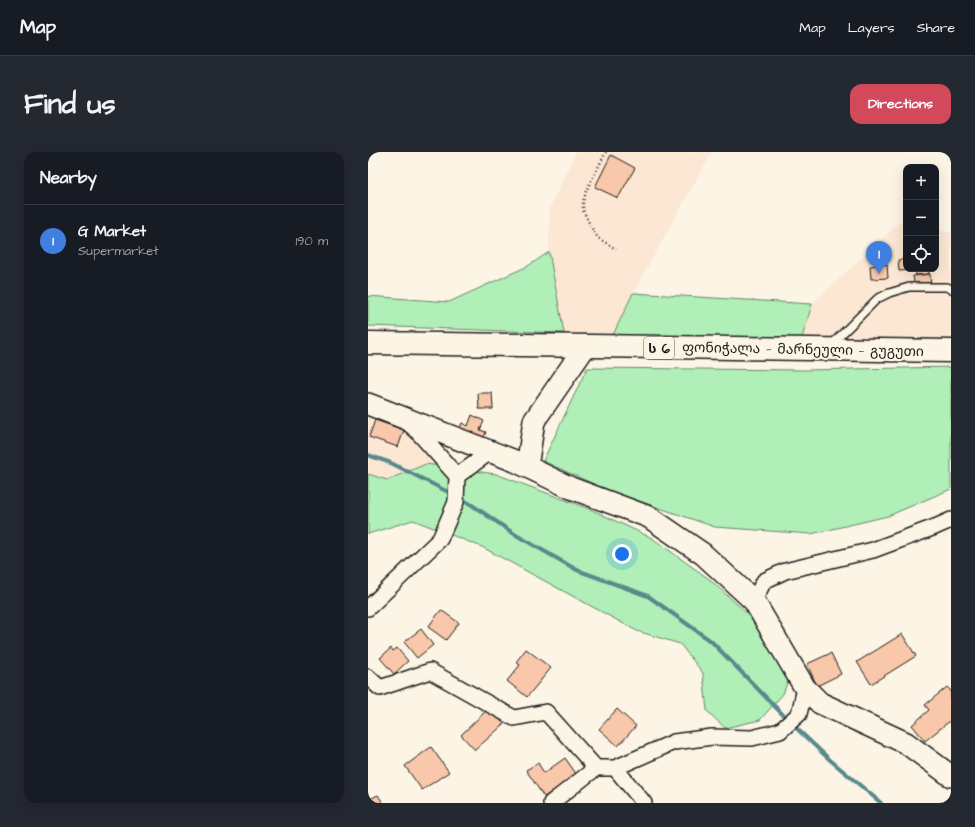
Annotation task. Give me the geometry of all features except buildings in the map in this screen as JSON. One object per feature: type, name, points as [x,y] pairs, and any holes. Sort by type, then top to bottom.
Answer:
[{"type":"highway","name":"ფონიჭალა — მარნეული — გუგუთი","points":[[368,343],[951,351]]},
{"type":"street","points":[[527,467],[534,421],[585,347]]},
{"type":"street","points":[[368,404],[398,414],[527,467],[571,488],[649,518],[703,554],[754,601],[805,688],[820,703],[906,743],[951,776]]},
{"type":"street","points":[[368,608],[440,540],[456,502],[457,476],[417,431],[398,414]]},
{"type":"street","points":[[457,476],[490,452]]},
{"type":"street","points":[[754,601],[764,581],[785,571],[873,550],[935,528],[951,520]]},
{"type":"street","points":[[368,677],[380,688],[430,671],[514,718],[546,712],[596,768]]},
{"type":"street","points":[[551,803],[596,768],[615,768],[674,742],[712,737],[752,738],[780,731],[799,714],[805,688]]},
{"type":"street","points":[[615,768],[644,803]]},
{"type":"lane","points":[[827,350],[877,299],[882,296],[909,287],[947,287],[951,289]]},
{"type":"path","points":[[606,152],[589,185],[583,201],[584,210],[591,227],[598,238],[616,249]]},
{"type":"shaded area","points":[[576,152],[712,152],[633,293],[612,337],[564,333],[549,252],[550,207]]},
{"type":"shaded area","points":[[901,221],[903,221],[903,272],[939,272],[939,230],[951,233],[951,339],[801,341],[812,304]]},
{"type":"shaded area","points":[[368,411],[398,420],[438,466],[426,464],[387,480],[368,474]]},
{"type":"green space","points":[[549,252],[564,333],[368,326],[368,296],[449,302],[528,266]]},
{"type":"green space","points":[[633,293],[812,304],[801,341],[612,337]]},
{"type":"green space","points":[[951,367],[951,489],[888,516],[811,534],[715,527],[607,490],[543,461],[587,368],[804,370]]},
{"type":"green space","points":[[426,464],[496,474],[592,510],[652,538],[709,579],[747,613],[791,673],[783,694],[760,720],[725,728],[707,711],[703,673],[680,644],[637,631],[482,547],[413,520],[368,534],[368,474],[387,480]]},
{"type":"waterway","points":[[368,455],[391,463],[454,495]]},
{"type":"waterway","points":[[460,498],[516,535],[577,570],[648,596],[711,641],[793,725],[829,759],[881,803]]},
{"type":"place","name":"G Market","points":[[879,274]]}]
